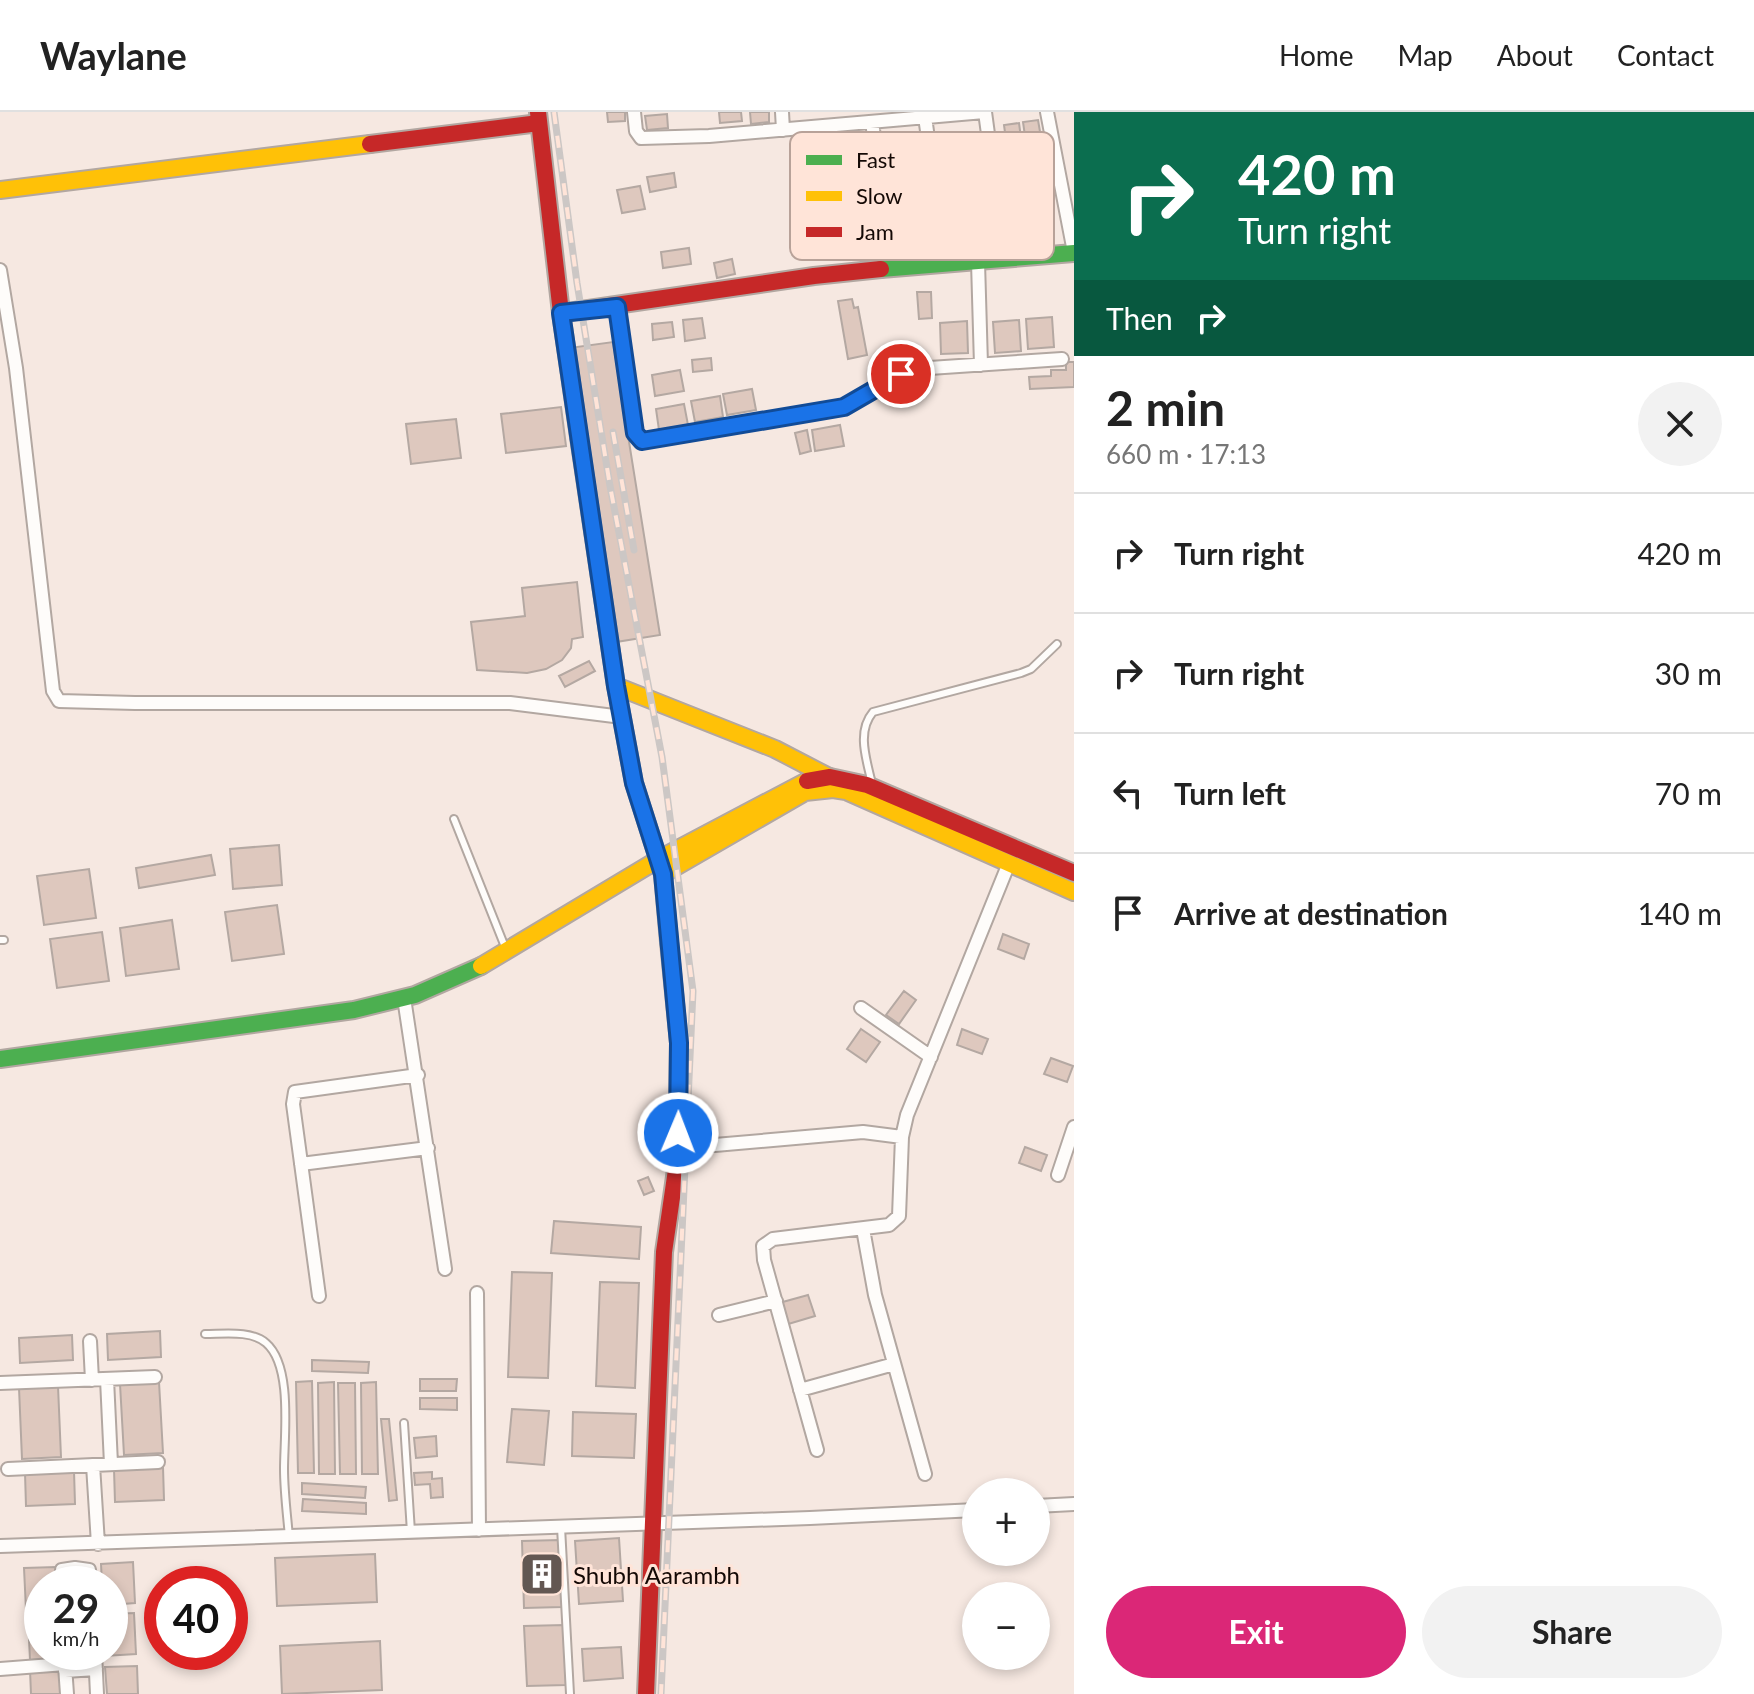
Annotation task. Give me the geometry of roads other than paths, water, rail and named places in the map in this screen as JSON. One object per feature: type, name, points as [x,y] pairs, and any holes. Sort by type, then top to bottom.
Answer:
[{"type":"street","points":[[634,112],[636,131],[641,138],[783,130],[865,119],[974,112],[984,112],[987,132]]},
{"type":"street","points":[[782,112],[783,130]]},
{"type":"street","points":[[1047,112],[1051,132]]},
{"type":"street","points":[[0,190],[538,117],[561,313],[616,686],[640,805],[661,867],[679,1043],[677,1163],[664,1252],[646,1694]]},
{"type":"street","points":[[1054,148],[1074,252],[1054,254]]},
{"type":"street","points":[[891,260],[892,268]]},
{"type":"street","points":[[945,260],[946,265]]},
{"type":"street","points":[[561,313],[617,307],[740,286],[892,268],[996,260]]},
{"type":"street","points":[[978,262],[981,365]]},
{"type":"street","points":[[0,270],[16,368],[53,691],[59,701],[510,703],[622,717]]},
{"type":"street","points":[[617,307],[635,433],[642,441],[823,412],[856,402],[901,374],[915,369],[1062,359]]},
{"type":"street","points":[[616,686],[775,749],[830,777],[873,788],[1074,873]]},
{"type":"street","points":[[661,867],[802,782],[830,777]]},
{"type":"street","points":[[830,777],[846,791]]},
{"type":"street","points":[[0,1059],[354,1010],[404,998],[474,970],[805,792],[846,791],[1074,892]]},
{"type":"street","points":[[817,1450],[763,1252],[767,1241],[889,1225],[899,1216],[902,1137],[910,1106],[1009,863]]},
{"type":"street","points":[[404,998],[445,1269]]},
{"type":"street","points":[[861,1008],[931,1057]]},
{"type":"street","points":[[319,1296],[293,1104],[295,1092],[418,1075]]},
{"type":"street","points":[[1058,1175],[1074,1127]]},
{"type":"street","points":[[715,1145],[863,1132],[902,1137]]},
{"type":"street","points":[[301,1164],[428,1148]]},
{"type":"street","points":[[863,1229],[875,1295],[925,1474]]},
{"type":"street","points":[[477,1293],[479,1530]]},
{"type":"street","points":[[719,1315],[776,1301]]},
{"type":"street","points":[[90,1341],[92,1380]]},
{"type":"street","points":[[800,1390],[894,1364]]},
{"type":"street","points":[[0,1383],[155,1377]]},
{"type":"street","points":[[107,1379],[111,1464]]},
{"type":"street","points":[[8,1469],[158,1462]]},
{"type":"street","points":[[93,1465],[98,1544]]},
{"type":"street","points":[[1050,1505],[1074,1504]]},
{"type":"street","points":[[0,1546],[962,1511]]},
{"type":"street","points":[[73,1544],[75,1566]]},
{"type":"street","points":[[0,1669],[24,1666]]},
{"type":"street","points":[[66,1670],[67,1694]]},
{"type":"street","points":[[96,1670],[97,1694]]},
{"type":"lane","points":[[873,788],[864,739],[867,719],[873,712],[1021,673],[1031,669],[1057,644]]},
{"type":"lane","points":[[454,819],[506,951]]},
{"type":"lane","points":[[205,1334],[252,1336],[265,1342],[277,1357],[283,1384],[289,1537]]},
{"type":"lane","points":[[404,1423],[411,1532]]},
{"type":"lane","points":[[561,1527],[570,1694]]},
{"type":"railway","points":[[554,112],[577,283],[610,486],[662,757],[693,991],[661,1694]]},
{"type":"railway","points":[[613,432],[634,550]]},
{"type":"place","name":"Shubh Aarambh","points":[[542,1574]]}]
